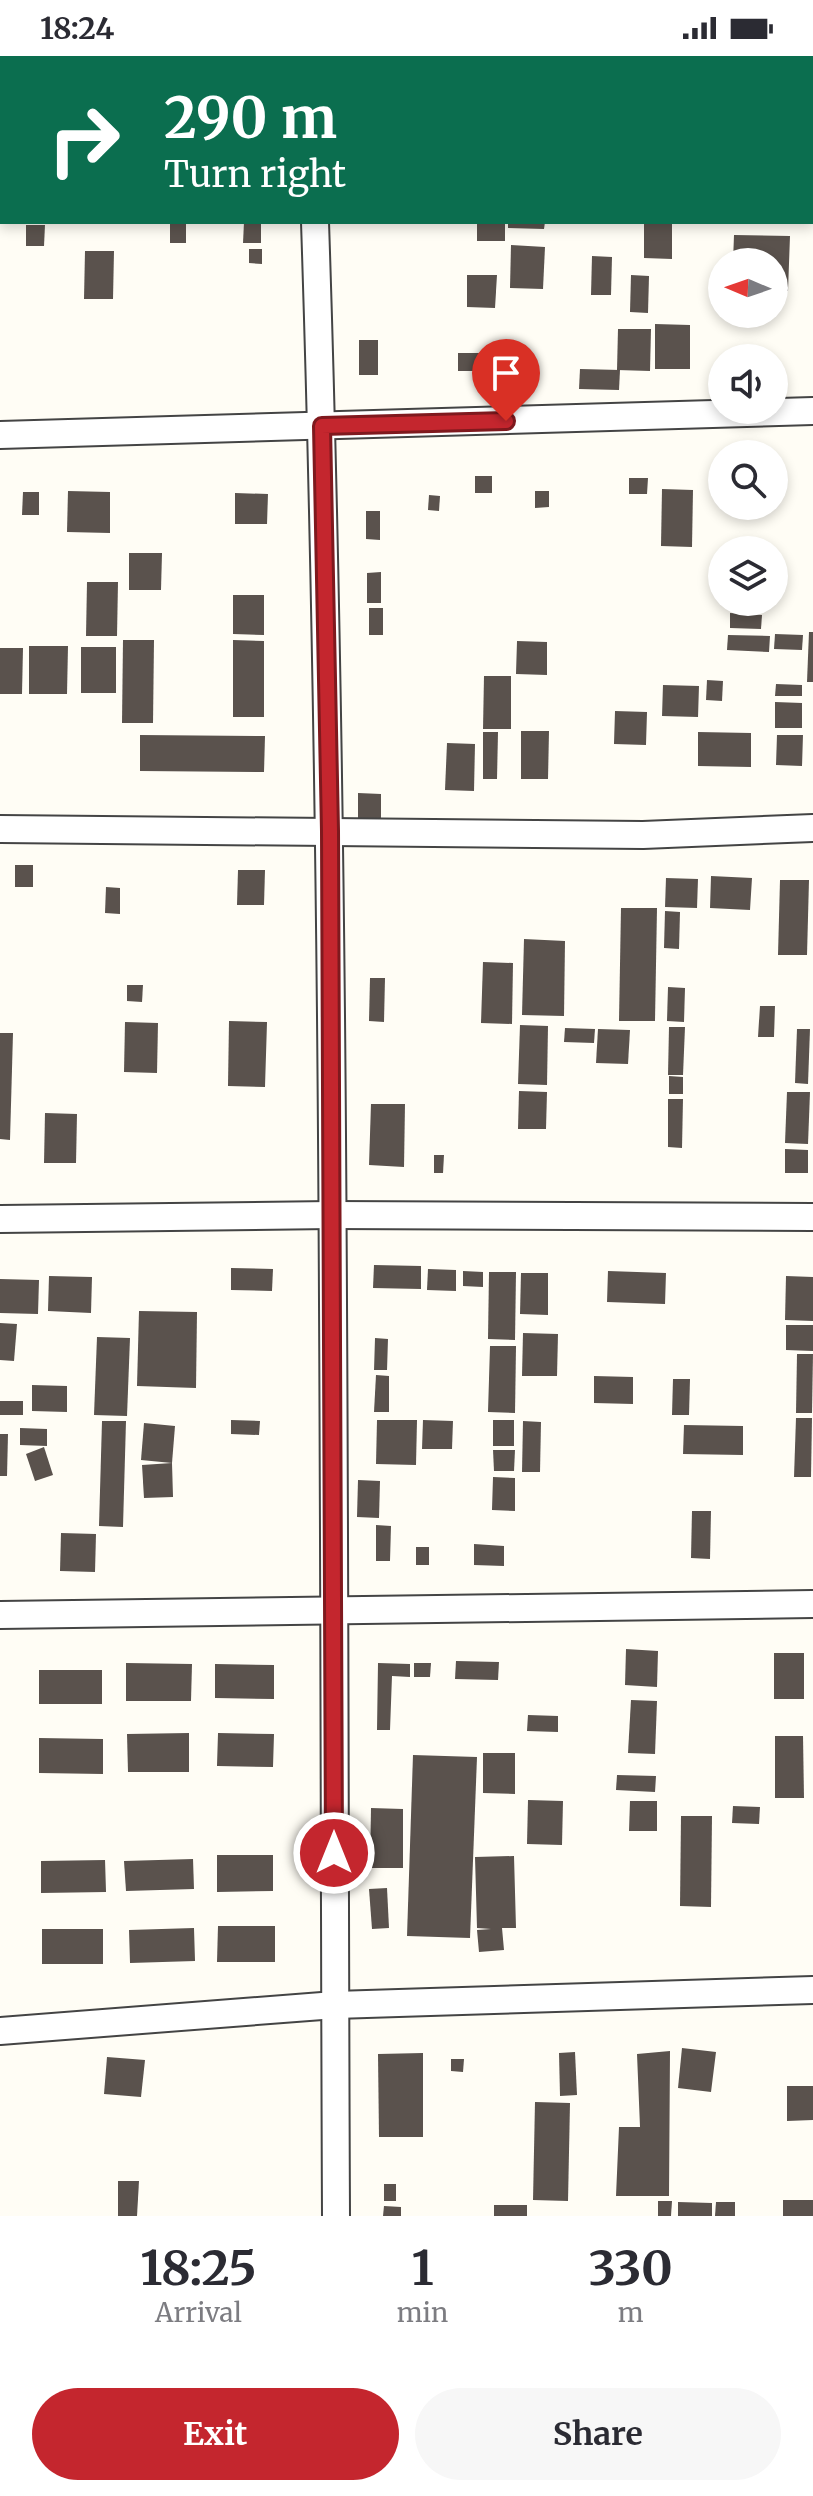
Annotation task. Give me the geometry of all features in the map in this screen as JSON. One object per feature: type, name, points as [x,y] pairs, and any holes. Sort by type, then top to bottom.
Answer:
[{"type":"street","points":[[315,224],[330,831],[336,2216]]},
{"type":"street","points":[[0,435],[813,411]]},
{"type":"street","points":[[0,829],[643,835],[813,828]]},
{"type":"street","points":[[0,1219],[331,1215],[813,1217]]},
{"type":"street","points":[[0,1615],[813,1604]]},
{"type":"street","points":[[0,2031],[335,2005],[813,1990]]},
{"type":"building","points":[[170,224],[186,224],[186,243],[170,243]]},
{"type":"building","points":[[244,224],[261,224],[261,243],[243,243]]},
{"type":"building","points":[[477,224],[505,224],[505,241],[477,241]]},
{"type":"building","points":[[508,224],[545,224],[544,229],[508,228]]},
{"type":"building","points":[[644,224],[672,224],[672,259],[644,258]]},
{"type":"building","points":[[26,225],[45,225],[44,246],[26,246]]},
{"type":"building","points":[[734,235],[790,236],[788,291],[788,248],[734,248]]},
{"type":"building","points":[[511,245],[545,247],[543,289],[510,288]]},
{"type":"building","points":[[249,249],[262,249],[262,264],[249,263]]},
{"type":"building","points":[[85,251],[114,251],[113,299],[84,299]]},
{"type":"building","points":[[592,256],[612,257],[611,295],[591,295]]},
{"type":"building","points":[[467,275],[497,275],[495,308],[467,307]]},
{"type":"building","points":[[631,275],[649,276],[648,313],[630,312]]},
{"type":"building","points":[[655,324],[690,325],[690,369],[655,369]]},
{"type":"building","points":[[618,329],[651,329],[650,371],[617,370]]},
{"type":"building","points":[[359,340],[378,340],[378,375],[359,375]]},
{"type":"building","points":[[458,353],[486,353],[485,371],[458,371]]},
{"type":"building","points":[[580,369],[620,370],[619,390],[579,389]]},
{"type":"building","points":[[475,476],[492,476],[492,493],[475,493]]},
{"type":"building","points":[[629,478],[648,478],[647,494],[629,494]]},
{"type":"building","points":[[662,489],[693,490],[692,547],[661,546]]},
{"type":"building","points":[[68,491],[110,492],[110,533],[67,532]]},
{"type":"building","points":[[535,491],[549,491],[549,507],[535,508]]},
{"type":"building","points":[[23,492],[39,492],[39,515],[22,515]]},
{"type":"building","points":[[235,493],[268,494],[267,524],[235,524]]},
{"type":"building","points":[[429,495],[440,496],[439,511],[428,510]]},
{"type":"building","points":[[366,511],[380,511],[380,540],[366,539]]},
{"type":"building","points":[[129,553],[162,553],[161,590],[129,590]]},
{"type":"building","points":[[381,572],[381,603],[367,603],[367,573]]},
{"type":"building","points":[[87,582],[118,582],[117,636],[86,636]]},
{"type":"building","points":[[233,595],[264,595],[264,635],[233,634]]},
{"type":"building","points":[[369,608],[383,608],[383,635],[369,635]]},
{"type":"building","points":[[730,616],[762,616],[761,629],[730,628]]},
{"type":"building","points":[[809,632],[813,632],[813,682],[807,682]]},
{"type":"building","points":[[775,634],[803,635],[802,650],[774,649]]},
{"type":"building","points":[[728,635],[770,636],[769,652],[727,650]]},
{"type":"building","points":[[123,640],[154,640],[153,723],[122,723]]},
{"type":"building","points":[[233,640],[264,641],[264,717],[233,717]]},
{"type":"building","points":[[517,641],[547,642],[547,675],[516,674]]},
{"type":"building","points":[[29,646],[68,646],[67,694],[29,694]]},
{"type":"building","points":[[81,647],[116,647],[116,693],[81,693]]},
{"type":"building","points":[[0,648],[23,648],[22,694],[0,694]]},
{"type":"building","points":[[484,676],[511,676],[511,729],[483,729]]},
{"type":"building","points":[[707,680],[723,681],[722,701],[706,700]]},
{"type":"building","points":[[776,684],[802,685],[802,696],[775,696]]},
{"type":"building","points":[[663,685],[699,686],[698,717],[662,716]]},
{"type":"building","points":[[775,702],[802,703],[802,728],[775,728]]},
{"type":"building","points":[[615,711],[647,712],[646,745],[614,744]]},
{"type":"building","points":[[521,731],[549,731],[548,779],[521,779]]},
{"type":"building","points":[[483,732],[498,732],[497,779],[483,779]]},
{"type":"building","points":[[698,732],[751,733],[751,767],[698,766]]},
{"type":"building","points":[[140,735],[265,736],[264,772],[140,771]]},
{"type":"building","points":[[777,735],[803,735],[802,766],[776,765]]},
{"type":"building","points":[[447,743],[475,744],[474,791],[445,790]]},
{"type":"building","points":[[358,793],[381,794],[381,824],[358,824]]},
{"type":"building","points":[[15,865],[33,865],[33,887],[15,887]]},
{"type":"building","points":[[238,870],[265,870],[264,905],[237,905]]},
{"type":"building","points":[[711,876],[752,878],[750,910],[710,908]]},
{"type":"building","points":[[666,878],[698,879],[697,908],[665,907]]},
{"type":"building","points":[[780,880],[809,880],[807,955],[778,955]]},
{"type":"building","points":[[106,887],[120,888],[120,914],[105,913]]},
{"type":"building","points":[[621,908],[657,908],[655,1021],[619,1021]]},
{"type":"building","points":[[665,911],[680,912],[679,949],[664,948]]},
{"type":"building","points":[[524,939],[565,941],[564,1016],[522,1015]]},
{"type":"building","points":[[483,962],[513,963],[512,1024],[481,1023]]},
{"type":"building","points":[[370,978],[385,978],[384,1022],[369,1021]]},
{"type":"building","points":[[127,985],[143,985],[142,1002],[127,1001]]},
{"type":"building","points":[[668,987],[685,988],[684,1022],[667,1021]]},
{"type":"building","points":[[760,1006],[775,1006],[774,1037],[758,1037]]},
{"type":"building","points":[[229,1021],[267,1022],[265,1087],[228,1086]]},
{"type":"building","points":[[125,1022],[158,1023],[157,1073],[124,1072]]},
{"type":"building","points":[[520,1025],[548,1026],[547,1085],[518,1084]]},
{"type":"building","points":[[669,1027],[685,1027],[683,1075],[668,1075]]},
{"type":"building","points":[[565,1028],[595,1029],[594,1043],[564,1042]]},
{"type":"building","points":[[598,1029],[630,1030],[628,1064],[596,1063]]},
{"type":"building","points":[[797,1029],[810,1029],[808,1084],[795,1083]]},
{"type":"building","points":[[0,1033],[13,1033],[10,1140],[0,1139]]},
{"type":"building","points":[[669,1076],[683,1077],[683,1094],[669,1094]]},
{"type":"building","points":[[519,1091],[547,1092],[546,1129],[518,1129]]},
{"type":"building","points":[[787,1092],[810,1092],[808,1144],[785,1143]]},
{"type":"building","points":[[668,1099],[683,1099],[682,1148],[668,1147]]},
{"type":"building","points":[[371,1104],[405,1104],[404,1167],[369,1165]]},
{"type":"building","points":[[45,1113],[77,1114],[76,1163],[44,1163]]},
{"type":"building","points":[[785,1149],[808,1150],[808,1173],[785,1173]]},
{"type":"building","points":[[434,1155],[444,1155],[443,1173],[434,1173]]},
{"type":"building","points":[[374,1265],[421,1266],[421,1289],[373,1288]]},
{"type":"building","points":[[231,1268],[273,1269],[272,1291],[231,1290]]},
{"type":"building","points":[[428,1269],[456,1270],[456,1291],[427,1290]]},
{"type":"building","points":[[463,1271],[483,1272],[483,1287],[463,1286]]},
{"type":"building","points":[[608,1271],[666,1273],[665,1304],[607,1302]]},
{"type":"building","points":[[489,1272],[516,1272],[515,1340],[488,1339]]},
{"type":"building","points":[[521,1273],[548,1273],[548,1315],[520,1314]]},
{"type":"building","points":[[49,1276],[92,1277],[91,1313],[48,1311]]},
{"type":"building","points":[[786,1276],[813,1277],[813,1321],[785,1320]]},
{"type":"building","points":[[0,1279],[39,1280],[38,1314],[0,1313]]},
{"type":"building","points":[[139,1311],[197,1312],[196,1388],[137,1386]]},
{"type":"building","points":[[0,1323],[17,1324],[14,1361],[0,1360]]},
{"type":"building","points":[[786,1325],[813,1325],[813,1351],[786,1350]]},
{"type":"building","points":[[523,1333],[558,1334],[557,1376],[522,1376]]},
{"type":"building","points":[[97,1337],[130,1338],[127,1416],[94,1415]]},
{"type":"building","points":[[375,1338],[388,1339],[387,1370],[374,1370]]},
{"type":"building","points":[[490,1346],[516,1346],[515,1413],[488,1412]]},
{"type":"building","points":[[797,1354],[813,1354],[812,1413],[796,1413]]},
{"type":"building","points":[[376,1375],[389,1376],[389,1412],[374,1412]]},
{"type":"building","points":[[594,1376],[633,1377],[633,1404],[594,1403]]},
{"type":"building","points":[[673,1379],[690,1379],[689,1415],[672,1415]]},
{"type":"building","points":[[32,1385],[67,1386],[67,1412],[32,1411]]},
{"type":"building","points":[[0,1401],[23,1401],[23,1415],[0,1415]]},
{"type":"building","points":[[796,1418],[812,1418],[811,1477],[794,1477]]},
{"type":"building","points":[[231,1420],[260,1421],[259,1435],[231,1434]]},
{"type":"building","points":[[377,1420],[417,1420],[416,1465],[376,1464]]},
{"type":"building","points":[[423,1420],[453,1421],[452,1449],[422,1449]]},
{"type":"building","points":[[493,1420],[514,1420],[514,1446],[493,1446]]},
{"type":"building","points":[[102,1421],[126,1421],[123,1527],[99,1526]]},
{"type":"building","points":[[523,1421],[541,1422],[540,1472],[522,1472]]},
{"type":"building","points":[[144,1423],[175,1426],[172,1463],[141,1460]]},
{"type":"building","points":[[684,1425],[743,1426],[743,1455],[683,1454]]},
{"type":"building","points":[[20,1428],[47,1429],[47,1446],[20,1445]]},
{"type":"building","points":[[0,1434],[8,1434],[7,1476],[0,1476]]},
{"type":"building","points":[[44,1447],[53,1475],[35,1481],[26,1454]]},
{"type":"building","points":[[493,1450],[515,1450],[514,1471],[494,1471]]},
{"type":"building","points":[[172,1463],[173,1497],[144,1498],[142,1465]]},
{"type":"building","points":[[493,1477],[515,1478],[515,1511],[492,1510]]},
{"type":"building","points":[[358,1480],[380,1481],[379,1518],[357,1517]]},
{"type":"building","points":[[692,1511],[711,1511],[710,1559],[691,1558]]},
{"type":"building","points":[[376,1525],[391,1526],[390,1561],[376,1561]]},
{"type":"building","points":[[61,1533],[96,1534],[95,1572],[60,1571]]},
{"type":"building","points":[[474,1544],[504,1546],[504,1566],[474,1565]]},
{"type":"building","points":[[416,1547],[429,1547],[429,1565],[416,1565]]},
{"type":"building","points":[[626,1649],[658,1651],[657,1687],[625,1685]]},
{"type":"building","points":[[774,1653],[804,1653],[804,1699],[774,1699]]},
{"type":"building","points":[[456,1661],[499,1662],[498,1680],[455,1679]]},
{"type":"building","points":[[126,1663],[192,1664],[191,1701],[126,1701]]},
{"type":"building","points":[[378,1663],[410,1664],[410,1677],[392,1676],[390,1730],[377,1730]]},
{"type":"building","points":[[414,1663],[431,1663],[430,1677],[414,1677]]},
{"type":"building","points":[[215,1664],[274,1665],[274,1699],[215,1698]]},
{"type":"building","points":[[39,1670],[102,1670],[102,1704],[39,1704]]},
{"type":"building","points":[[631,1700],[657,1701],[655,1754],[628,1753]]},
{"type":"building","points":[[528,1715],[558,1716],[558,1732],[527,1731]]},
{"type":"building","points":[[189,1733],[189,1772],[128,1772],[127,1734]]},
{"type":"building","points":[[218,1733],[274,1734],[273,1767],[217,1766]]},
{"type":"building","points":[[775,1736],[803,1736],[804,1798],[775,1798]]},
{"type":"building","points":[[39,1738],[103,1739],[103,1774],[39,1773]]},
{"type":"building","points":[[483,1753],[515,1753],[515,1794],[483,1793]]},
{"type":"building","points":[[413,1755],[477,1757],[470,1938],[407,1936]]},
{"type":"building","points":[[617,1775],[656,1776],[655,1792],[616,1790]]},
{"type":"building","points":[[528,1800],[563,1801],[562,1845],[527,1844]]},
{"type":"building","points":[[630,1801],[657,1801],[657,1831],[629,1831]]},
{"type":"building","points":[[733,1806],[760,1807],[759,1824],[732,1823]]},
{"type":"building","points":[[371,1808],[403,1809],[403,1868],[370,1868]]},
{"type":"building","points":[[681,1816],[712,1816],[711,1907],[680,1906]]},
{"type":"building","points":[[217,1855],[273,1855],[273,1891],[217,1892]]},
{"type":"building","points":[[514,1856],[516,1928],[502,1928],[504,1950],[479,1952],[477,1930],[491,1929],[477,1928],[475,1857]]},
{"type":"building","points":[[193,1859],[194,1889],[126,1891],[124,1861]]},
{"type":"building","points":[[105,1860],[106,1892],[41,1893],[41,1861]]},
{"type":"building","points":[[387,1888],[389,1928],[372,1929],[369,1889]]},
{"type":"building","points":[[218,1926],[275,1926],[275,1962],[217,1962]]},
{"type":"building","points":[[194,1928],[195,1961],[130,1963],[129,1930]]},
{"type":"building","points":[[42,1929],[103,1929],[103,1964],[42,1964]]},
{"type":"building","points":[[682,2048],[716,2052],[711,2092],[678,2088]]},
{"type":"building","points":[[670,2051],[669,2196],[616,2196],[619,2127],[640,2127],[637,2054]]},
{"type":"building","points":[[575,2052],[577,2095],[560,2096],[559,2053]]},
{"type":"building","points":[[423,2053],[423,2137],[379,2137],[378,2054]]},
{"type":"building","points":[[107,2057],[145,2060],[141,2097],[104,2094]]},
{"type":"building","points":[[451,2059],[464,2059],[463,2072],[451,2071]]},
{"type":"building","points":[[787,2086],[813,2086],[813,2120],[787,2121]]},
{"type":"building","points":[[535,2102],[570,2103],[568,2201],[533,2200]]},
{"type":"building","points":[[118,2181],[139,2181],[137,2216],[118,2216]]},
{"type":"building","points":[[384,2184],[396,2184],[396,2201],[384,2201]]},
{"type":"building","points":[[783,2200],[813,2200],[813,2216],[783,2216]]},
{"type":"building","points":[[658,2201],[672,2201],[671,2216],[658,2216]]},
{"type":"building","points":[[678,2202],[712,2203],[712,2216],[678,2216]]},
{"type":"building","points":[[716,2202],[735,2202],[735,2216],[715,2216]]},
{"type":"building","points":[[494,2205],[527,2205],[527,2216],[494,2216]]},
{"type":"building","points":[[384,2206],[401,2207],[401,2216],[383,2216]]},
{"type":"route","points":[[334,1853],[330,831],[322,426],[506,421]]}]
